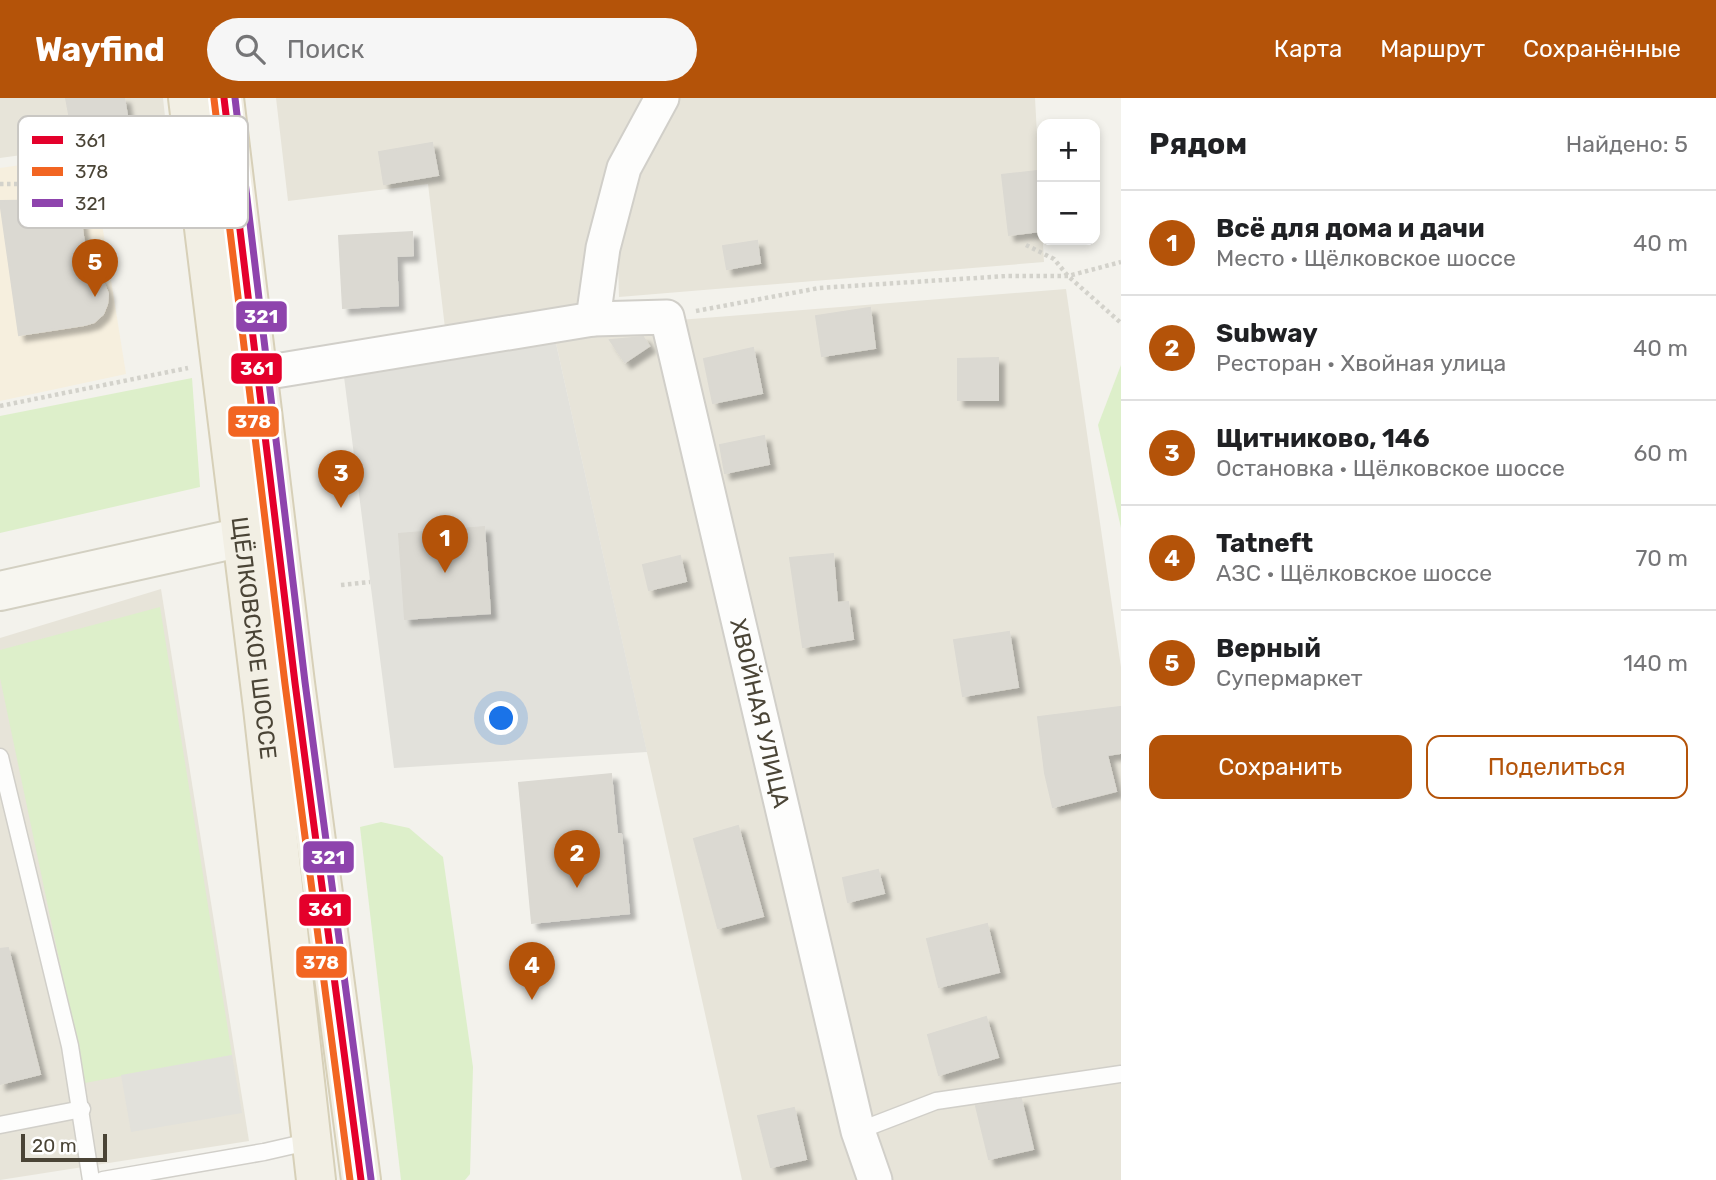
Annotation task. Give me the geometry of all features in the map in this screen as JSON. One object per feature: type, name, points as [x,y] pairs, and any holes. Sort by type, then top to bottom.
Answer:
[{"type":"main road","name":"ЩЁЛКОВСКОЕ ШОССЕ","points":[[187,98],[190,116]]},
{"type":"main road","name":"ЩЁЛКОВСКОЕ ШОССЕ","points":[[224,98],[226,116]]},
{"type":"main road","name":"ЩЁЛКОВСКОЕ ШОССЕ","points":[[208,228],[361,1180]]},
{"type":"main road","name":"ЩЁЛКОВСКОЕ ШОССЕ","points":[[240,228],[257,374],[263,708],[316,1180]]},
{"type":"street","points":[[593,319],[603,248],[624,168],[662,98]]},
{"type":"street","points":[[257,374],[466,344],[593,319],[667,317]]},
{"type":"street","name":"ХВОЙНАЯ УЛИЦА","points":[[667,317],[858,1131],[875,1180]]},
{"type":"street","points":[[0,591],[258,533]]},
{"type":"lane","points":[[0,757],[71,1046],[91,1180]]},
{"type":"lane","points":[[858,1131],[936,1101],[1121,1074]]},
{"type":"lane","points":[[0,1125],[82,1109]]},
{"type":"lane","points":[[103,1180],[312,1141]]},
{"type":"path","points":[[0,184],[18,184]]},
{"type":"path","points":[[1026,245],[1054,259],[1068,276],[1121,323]]},
{"type":"path","points":[[667,317],[819,288],[1007,276],[1068,276],[1121,262]]},
{"type":"path","points":[[0,406],[201,365]]},
{"type":"path","points":[[341,585],[370,582]]},
{"type":"shaded area","points":[[0,98],[163,98],[165,116],[18,116],[18,156],[0,158]]},
{"type":"shaded area","points":[[276,98],[645,98],[580,306],[445,328],[428,184],[288,201]]},
{"type":"shaded area","points":[[675,98],[1035,98],[1037,245],[1043,245],[1044,262],[619,297],[618,262],[641,171]]},
{"type":"shaded area","points":[[18,165],[18,228],[103,228],[126,374],[0,401],[0,168]]},
{"type":"shaded area","points":[[1066,289],[1121,667],[1121,1180],[742,1180],[553,330]]},
{"type":"shaded area","points":[[553,330],[647,752],[394,768],[343,369]],"holes":[[[484,527],[406,619],[399,534]]]},
{"type":"shaded area","points":[[161,589],[249,1141],[0,1180],[0,638]]},
{"type":"shaded area","points":[[232,1055],[242,1113],[131,1132],[121,1075]]},
{"type":"green space","points":[[1121,365],[1121,528],[1098,425]]},
{"type":"green space","points":[[192,378],[200,487],[0,533],[0,416]]},
{"type":"green space","points":[[160,607],[232,1055],[85,1083],[0,678],[0,650]]},
{"type":"green space","points":[[381,822],[409,828],[443,857],[473,1067],[470,1174],[465,1180],[401,1180],[360,827]]},
{"type":"building","points":[[66,98],[124,98],[127,116],[69,116]]},
{"type":"building","points":[[432,143],[438,175],[384,184],[379,152]]},
{"type":"building","points":[[1036,171],[1037,232],[1009,235],[1002,175]]},
{"type":"building","points":[[0,201],[18,201],[18,228],[82,228],[88,272],[97,276],[108,294],[103,314],[94,322],[19,335]]},
{"type":"building","points":[[412,232],[413,255],[396,256],[398,305],[343,308],[339,236]]},
{"type":"building","points":[[757,241],[760,263],[727,269],[723,246]]},
{"type":"building","points":[[870,308],[875,348],[822,356],[816,316]]},
{"type":"building","points":[[643,337],[649,346],[625,362],[610,340]]},
{"type":"building","points":[[753,348],[762,393],[713,403],[704,359]]},
{"type":"building","points":[[998,358],[998,400],[958,400],[958,359]]},
{"type":"building","points":[[764,436],[769,464],[725,473],[720,445]]},
{"type":"building","points":[[484,527],[490,613],[405,619],[399,534]]},
{"type":"building","points":[[833,554],[837,603],[848,602],[853,639],[803,647],[790,558]]},
{"type":"building","points":[[680,556],[686,581],[649,590],[643,565]]},
{"type":"building","points":[[1009,632],[1018,687],[963,696],[954,640]]},
{"type":"building","points":[[1121,707],[1121,753],[1107,755],[1116,791],[1053,807],[1045,773],[1038,717]]},
{"type":"building","points":[[611,774],[617,834],[621,834],[629,913],[532,923],[519,783]]},
{"type":"building","points":[[738,826],[763,916],[718,928],[694,839]]},
{"type":"building","points":[[878,870],[884,893],[848,902],[843,878]]},
{"type":"building","points":[[987,924],[999,972],[939,987],[927,939]]},
{"type":"building","points":[[8,948],[40,1074],[0,1084],[0,949]]},
{"type":"building","points":[[986,1017],[998,1057],[939,1075],[928,1035]]},
{"type":"building","points":[[1021,1099],[1033,1149],[989,1159],[976,1106]]},
{"type":"building","points":[[794,1108],[806,1159],[771,1167],[758,1116]]},
{"type":"transit line","name":"361","points":[[224,98],[226,116]]},
{"type":"transit line","name":"321","points":[[235,98],[237,116]]},
{"type":"transit line","name":"378","points":[[214,99],[216,116]]},
{"type":"transit line","name":"321","points":[[248,206],[305,682],[371,1179]]},
{"type":"transit line","name":"378","points":[[230,228],[285,684],[350,1180]]},
{"type":"transit line","name":"361","points":[[240,228],[295,683],[361,1180]]},
{"type":"place","name":"Верный","points":[[95,297]]},
{"type":"place","name":"Щитниково, 146","points":[[341,508]]},
{"type":"place","name":"Всё для дома и дачи","points":[[445,573]]},
{"type":"place","name":"Subway","points":[[577,888]]},
{"type":"place","name":"Tatneft","points":[[532,1000]]}]
